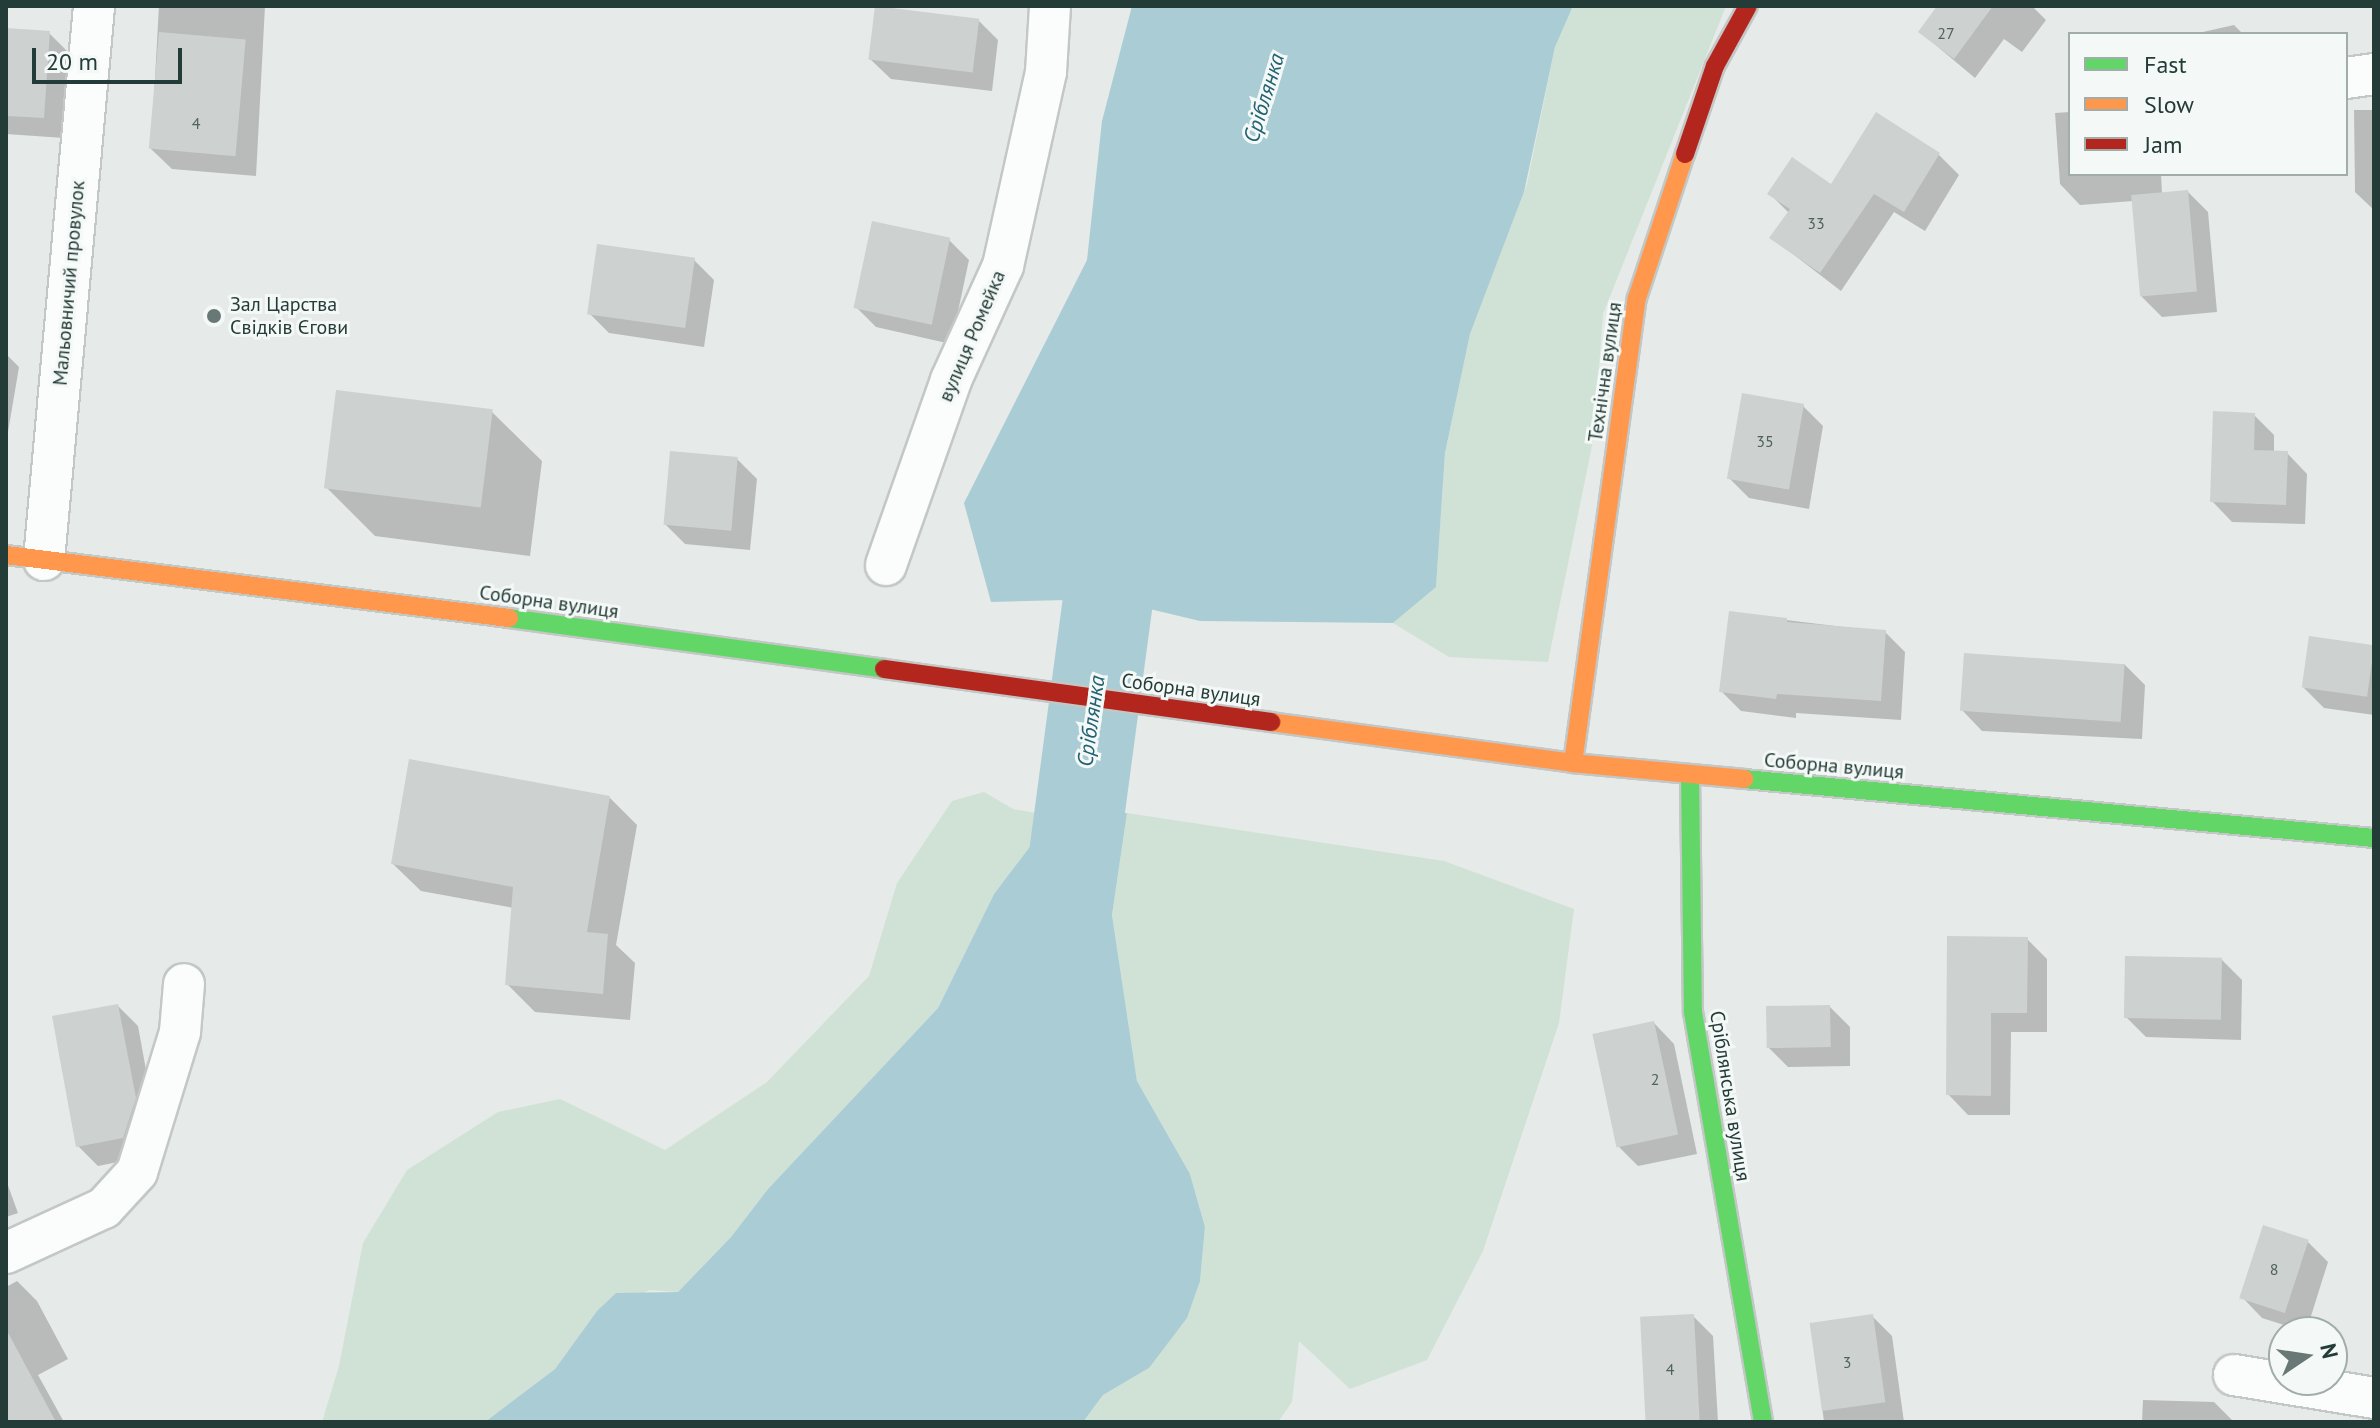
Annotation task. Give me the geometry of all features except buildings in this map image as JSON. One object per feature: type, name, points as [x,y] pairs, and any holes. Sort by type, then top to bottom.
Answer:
[{"type":"main road","name":"Технічна вулиця","points":[[1573,763],[1637,298],[1715,66],[1748,6]]},
{"type":"main road","name":"Соборна вулиця","points":[[25,557],[206,577],[1573,763],[2374,838]]},
{"type":"main road","name":"Сріблянська вулиця","points":[[1690,774],[1693,1012],[1763,1422]]},
{"type":"street","name":"Мальовничий провулок","points":[[25,557],[94,6]]},
{"type":"street","name":"вулиця Ромейка","points":[[886,565],[951,380],[1003,266],[1046,72],[1050,6]]},
{"type":"street","points":[[2348,78],[2374,74]]},
{"type":"street","points":[[6,1253],[104,1208],[137,1172],[180,1032],[184,984]]},
{"type":"street","points":[[2234,1375],[2374,1398]]},
{"type":"green space","points":[[1573,6],[1726,6],[1603,314],[1594,436],[1548,662],[1449,657],[1393,623],[1436,586],[1445,453],[1470,334],[1527,184],[1555,47]]},
{"type":"green space","points":[[984,792],[1013,809],[1053,816],[994,894],[938,1008],[768,1189],[731,1237],[678,1292],[650,1290],[597,1311],[555,1369],[485,1422],[322,1422],[339,1366],[363,1243],[407,1170],[498,1112],[560,1099],[665,1150],[767,1082],[869,976],[897,883],[952,801]]},
{"type":"green space","points":[[1127,813],[1444,861],[1574,909],[1559,1023],[1483,1251],[1427,1360],[1350,1389],[1299,1341],[1292,1402],[1278,1422],[1083,1422],[1103,1395],[1149,1368],[1200,1281],[1205,1227],[1190,1174],[1137,1081],[1112,915]]},
{"type":"water","points":[[1132,6],[1573,6],[1555,47],[1524,192],[1470,334],[1445,453],[1436,587],[1393,623],[1200,621],[1108,599],[991,602],[964,503],[1087,260],[1102,121]]},
{"type":"water","points":[[1127,813],[1112,915],[1137,1081],[1190,1174],[1205,1227],[1200,1281],[1187,1318],[1149,1368],[1103,1395],[1083,1422],[485,1422],[555,1369],[597,1311],[616,1293],[678,1292],[731,1237],[768,1189],[938,1008],[994,894],[1053,816]]},
{"type":"waterway","name":"Сріблянка","points":[[1063,937],[1108,599],[1146,482]]},
{"type":"traffic: fast","points":[[509,618],[884,669]]},
{"type":"traffic: fast","points":[[1690,774],[1693,1012],[1763,1422]]},
{"type":"traffic: fast","points":[[1744,779],[2374,838]]},
{"type":"traffic: slow","points":[[1573,763],[1637,298],[1685,154]]},
{"type":"traffic: slow","points":[[6,555],[509,618]]},
{"type":"traffic: slow","points":[[1271,722],[1573,763],[1744,779]]},
{"type":"traffic: jam","points":[[1685,154],[1715,66],[1748,6]]},
{"type":"traffic: jam","points":[[884,669],[1271,722]]},
{"type":"place","name":"Зал Царства Свідків Єгови","points":[[214,316]]}]
